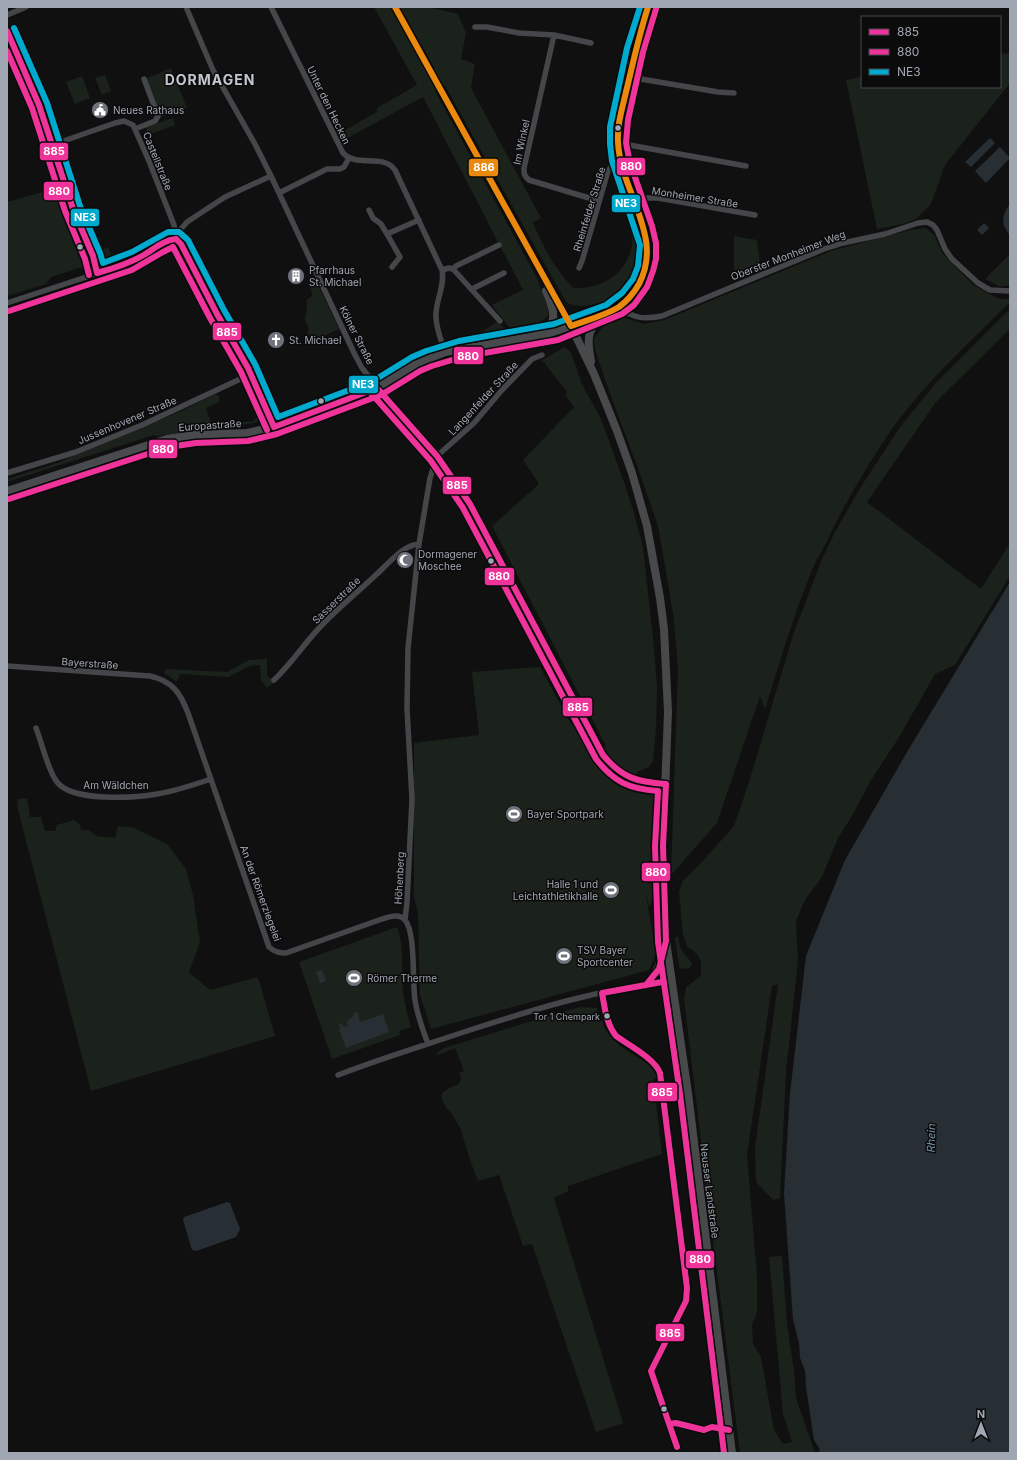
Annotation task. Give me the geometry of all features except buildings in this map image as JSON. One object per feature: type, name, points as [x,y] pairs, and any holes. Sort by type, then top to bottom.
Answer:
[{"type":"main road","points":[[395,7],[572,326],[594,374],[617,432],[632,473],[647,526],[654,560],[664,629],[668,712],[663,846],[666,941],[659,969],[646,985]]},
{"type":"main road","points":[[534,336],[544,332],[551,326],[554,316],[554,310],[546,289],[544,278]]},
{"type":"main road","points":[[594,374],[589,346],[590,333],[597,320],[609,312]]},
{"type":"main road","name":"Europastraße","points":[[7,491],[167,439],[195,435],[247,433],[274,427],[378,388],[416,364],[445,352],[556,332],[572,326]]},
{"type":"main road","name":"Neusser Landstraße","points":[[666,941],[688,1093],[732,1453]]},
{"type":"street","points":[[7,15],[26,7]]},
{"type":"street","name":"Kölner Straße","points":[[186,7],[213,70],[255,144],[362,368],[437,456],[470,504],[606,760],[618,773],[626,777],[637,781],[666,784]]},
{"type":"street","name":"Unter den Hecken","points":[[271,7],[343,153],[349,158],[382,161],[393,166],[442,270],[443,282],[436,314],[440,338],[445,352]]},
{"type":"street","name":"Rheinfelder Straße","points":[[572,326],[618,307],[628,299],[640,283],[646,268],[648,244],[620,159],[618,143],[620,119],[629,77],[635,50],[648,7]]},
{"type":"street","points":[[475,27],[487,27],[518,33],[554,35],[591,43]]},
{"type":"street","points":[[7,31],[35,96],[72,209],[93,256],[97,273]]},
{"type":"street","name":"Im Winkel","points":[[554,35],[524,174],[529,180],[599,201]]},
{"type":"street","points":[[629,77],[718,92],[734,92]]},
{"type":"street","points":[[135,129],[155,121],[158,116],[144,79]]},
{"type":"street","name":"Castellstraße","points":[[52,145],[120,122],[128,122],[135,129],[174,225],[176,239]]},
{"type":"street","points":[[618,143],[746,166]]},
{"type":"street","points":[[279,193],[327,169],[340,169],[344,167],[349,158]]},
{"type":"street","name":"Rheinfelder Straße","points":[[579,268],[610,168],[620,159]]},
{"type":"street","points":[[176,239],[181,229],[187,222],[225,198],[271,176]]},
{"type":"street","name":"Monheimer Straße","points":[[633,198],[658,198],[755,215]]},
{"type":"street","points":[[369,210],[373,218],[381,224],[400,257],[392,267]]},
{"type":"street","points":[[387,234],[419,220]]},
{"type":"street","name":"Oberster Monheimer Weg","points":[[618,307],[627,314],[637,318],[662,316],[824,249],[843,243],[885,234],[918,223],[927,222],[933,224],[938,230],[945,249],[952,259],[978,283],[990,290],[1010,291]]},
{"type":"street","points":[[7,303],[129,263],[145,255],[163,242],[176,239]]},
{"type":"street","points":[[176,239],[181,244],[217,314],[251,374],[274,427]]},
{"type":"street","points":[[453,269],[456,266],[499,244]]},
{"type":"street","points":[[442,270],[448,268],[453,269],[500,321]]},
{"type":"street","points":[[472,289],[504,273]]},
{"type":"street","name":"Langenfelder Straße","points":[[437,456],[474,423],[502,390],[532,359],[542,354]]},
{"type":"street","name":"Jussenhovener Straße","points":[[7,473],[76,452],[142,425],[251,374]]},
{"type":"street","name":"Höhenberg","points":[[405,920],[412,799],[407,709],[408,648],[419,544],[430,478],[437,456]]},
{"type":"street","name":"Sasserstraße","points":[[274,680],[284,671],[320,627],[352,595],[403,550],[411,544],[419,544]]},
{"type":"street","name":"Bayerstraße","points":[[7,666],[150,676],[161,679],[170,684]]},
{"type":"street","name":"An der Römerziegelei","points":[[170,684],[179,693],[183,700],[270,947],[274,951],[286,953],[389,917],[399,916],[405,920]]},
{"type":"street","name":"Am Wäldchen","points":[[36,728],[56,782],[62,788],[70,792],[84,796],[156,794],[178,790],[211,779]]},
{"type":"street","points":[[405,920],[409,929],[411,940],[415,999],[428,1044]]},
{"type":"street","points":[[338,1075],[428,1044],[560,1002],[583,996],[672,982]]},
{"type":"shaded area","points":[[374,7],[391,7],[428,74],[435,69],[400,7],[428,7],[458,14],[466,33],[461,59],[475,64],[471,88],[541,218],[533,223],[541,240],[550,257],[573,288],[583,288],[600,284],[615,275],[626,262],[630,253],[633,228],[638,228],[640,242],[639,266],[635,277],[621,294],[610,300],[596,304],[577,306],[566,302],[445,86],[435,91],[538,280],[548,308],[548,316],[531,329],[513,332],[492,305],[523,290],[423,97],[344,140],[342,132],[377,112],[377,108],[417,85]]},
{"type":"shaded area","points":[[1001,52],[1002,54],[1010,53],[1010,83],[945,165],[931,204],[916,219],[903,224],[877,229],[846,80],[861,77],[861,88],[1001,88]]},
{"type":"shaded area","points":[[171,68],[187,108],[160,117],[145,79]]},
{"type":"shaded area","points":[[105,75],[111,91],[102,95],[95,78]]},
{"type":"shaded area","points":[[82,76],[90,98],[75,104],[66,82]]},
{"type":"shaded area","points":[[173,118],[175,125],[148,135],[146,127]]},
{"type":"shaded area","points":[[60,187],[71,219],[90,263],[88,267],[82,267],[51,277],[46,284],[7,296],[7,202]]},
{"type":"shaded area","points":[[926,228],[935,236],[942,253],[973,285],[999,299],[1010,299],[1010,302],[920,393],[894,426],[856,486],[816,560],[793,620],[765,709],[760,696],[717,823],[671,875],[678,668],[673,613],[658,526],[596,353],[594,338],[609,321],[619,316],[644,324],[664,320],[831,251],[910,230]]},
{"type":"shaded area","points":[[734,236],[757,240],[761,270],[741,277],[734,270]]},
{"type":"shaded area","points":[[108,247],[114,262],[104,264],[98,251]]},
{"type":"shaded area","points":[[1010,254],[1010,286],[999,286],[985,279]]},
{"type":"shaded area","points":[[316,281],[339,329],[317,339],[313,339],[307,333],[309,329],[305,320],[307,307],[306,300],[312,296],[309,285]]},
{"type":"shaded area","points":[[1010,309],[1010,329],[936,402],[867,502],[981,589],[1010,543],[1010,576],[955,665],[935,674],[898,739],[871,780],[852,816],[838,838],[822,877],[805,900],[796,921],[798,961],[786,1072],[780,1198],[773,1200],[756,1182],[755,1147],[778,984],[772,986],[747,1155],[757,1276],[757,1312],[752,1325],[753,1344],[761,1357],[774,1430],[783,1444],[792,1442],[783,1414],[769,1257],[782,1256],[787,1323],[794,1371],[796,1398],[815,1453],[740,1453],[684,999],[686,987],[701,976],[701,961],[697,954],[687,946],[683,934],[679,892],[682,882],[734,826],[749,782],[793,635],[822,559],[835,532],[860,488],[900,427],[935,384]]},
{"type":"shaded area","points":[[497,322],[507,331],[507,333],[472,338]]},
{"type":"shaded area","points":[[565,347],[571,353],[582,384],[601,419],[625,485],[643,547],[657,688],[656,729],[653,762],[649,767],[637,772],[636,787],[650,789],[654,796],[651,852],[654,888],[652,902],[649,907],[645,890],[656,954],[649,970],[431,1029],[420,995],[418,913],[414,897],[414,743],[479,735],[472,672],[540,667],[571,724],[575,724],[587,752],[606,746],[492,526],[539,484],[523,460],[574,407],[566,396],[567,392],[542,360]]},
{"type":"shaded area","points":[[215,394],[219,396],[219,402],[206,408],[212,426],[254,421],[258,413],[258,421],[255,423],[158,436],[154,435],[7,482],[7,479],[57,463],[179,412]]},
{"type":"shaded area","points":[[267,659],[267,676],[269,678],[273,678],[275,682],[267,688],[261,680],[260,665],[249,666],[229,677],[180,674],[177,682],[164,673],[166,669],[227,672],[249,660]]},
{"type":"shaded area","points":[[27,798],[30,817],[41,817],[45,831],[55,831],[57,825],[74,820],[80,825],[81,830],[89,830],[96,836],[115,838],[118,826],[132,827],[167,844],[186,869],[193,895],[200,942],[189,972],[210,990],[258,977],[275,1036],[91,1091],[17,806],[18,799]]},
{"type":"shaded area","name":"Römer Therme","points":[[397,927],[402,952],[403,993],[411,1027],[399,1031],[400,1035],[332,1059],[299,962]]},
{"type":"shaded area","points":[[675,937],[678,937],[681,949],[692,963],[690,968],[682,969],[679,967]]},
{"type":"shaded area","points":[[580,1007],[597,1008],[604,1028],[614,1041],[651,1066],[655,1072],[657,1078],[653,1079],[662,1154],[568,1186],[568,1191],[554,1198],[623,1423],[596,1432],[532,1244],[523,1246],[499,1175],[478,1181],[461,1130],[450,1111],[445,1107],[441,1096],[442,1094],[448,1088],[459,1084],[461,1079],[459,1073],[464,1071],[455,1048],[438,1055],[435,1054],[444,1048]]},
{"type":"water","points":[[990,138],[995,143],[971,167],[965,162]]},
{"type":"water","points":[[1000,147],[1010,158],[986,183],[975,171]]},
{"type":"water","points":[[1010,204],[1010,235],[1003,223],[1003,220],[1005,212]]},
{"type":"water","points":[[984,223],[989,228],[982,235],[977,230]]},
{"type":"water","name":"Rhein","points":[[1010,582],[1010,1453],[820,1453],[814,1440],[805,1371],[800,1358],[799,1343],[793,1319],[784,1193],[790,1093],[806,956],[845,860],[907,752]]},
{"type":"water","points":[[322,970],[326,981],[320,983],[316,972]]},
{"type":"water","points":[[354,1013],[359,1013],[358,1015],[360,1022],[383,1014],[389,1032],[346,1048],[339,1029],[339,1024],[341,1023],[344,1027],[348,1026],[347,1023],[349,1019],[353,1017]]},
{"type":"water","points":[[227,1202],[230,1203],[240,1229],[236,1237],[196,1251],[192,1250],[183,1220],[184,1217]]},
{"type":"transit line","name":"886","points":[[395,7],[571,326],[595,318],[622,305],[633,294],[644,273],[647,253],[646,242],[638,211],[622,165],[618,136],[621,111],[648,7]]},
{"type":"transit line","name":"NE3","points":[[14,28],[47,103],[80,206],[103,263],[132,252],[168,232],[179,232],[188,240],[224,310],[255,364],[278,417],[373,381],[412,357],[426,351],[459,341],[554,324],[606,305],[622,293],[633,279],[638,266],[640,245],[612,161],[610,127],[627,48],[640,7]]},
{"type":"transit line","name":"880","points":[[9,499],[169,447],[196,443],[248,441],[277,434],[381,395],[420,371],[432,366],[462,357],[558,340],[622,314],[634,305],[647,287],[653,271],[656,259],[656,243],[652,226],[630,163],[626,143],[628,120],[643,52],[656,9]]},
{"type":"transit line","name":"885","points":[[7,31],[39,105],[73,209],[93,256],[97,273]]},
{"type":"transit line","name":"880","points":[[7,51],[32,108],[65,211],[85,259],[89,275]]},
{"type":"transit line","name":"885","points":[[176,239],[181,244],[217,314],[248,368],[274,427]]},
{"type":"transit line","name":"885","points":[[97,273],[131,261],[162,243],[176,239]]},
{"type":"transit line","name":"880","points":[[9,311],[132,270],[173,247],[210,318],[241,372],[267,430]]},
{"type":"transit line","name":"885","points":[[377,388],[437,456],[470,504],[603,755],[610,763],[624,774],[638,780],[666,784]]},
{"type":"transit line","name":"885","points":[[274,427],[377,388]]},
{"type":"transit line","name":"880","points":[[371,393],[431,461],[463,508],[596,759],[609,773],[623,783],[630,786],[658,791],[655,846],[658,942],[680,1094],[724,1453]]},
{"type":"transit line","name":"885","points":[[646,985],[659,969],[666,941],[663,846],[666,784]]},
{"type":"transit line","name":"885","points":[[602,993],[662,982]]},
{"type":"transit line","name":"885","points":[[602,993],[608,1021],[616,1036],[653,1063],[660,1073],[687,1288],[686,1301],[651,1371],[677,1447]]},
{"type":"transit line","name":"885","points":[[669,1424],[676,1423],[704,1430],[712,1427],[729,1430]]},
{"type":"place","name":"Neues Rathaus","points":[[100,110]]},
{"type":"place","name":"Pfarrhaus St. Michael","points":[[296,276]]},
{"type":"place","name":"St. Michael","points":[[276,340]]},
{"type":"place","name":"Dormagener Moschee","points":[[405,560]]},
{"type":"place","name":"Bayer Sportpark","points":[[514,814]]},
{"type":"place","name":"Halle 1 und Leichtathletikhalle","points":[[611,890]]},
{"type":"place","name":"TSV Bayer Sportcenter","points":[[564,956]]},
{"type":"place","name":"Römer Therme","points":[[354,978]]},
{"type":"place","name":"Tor 1 Chempark","points":[[607,1016]]},
{"type":"district","name":"DORMAGEN","points":[[210,79]]}]
